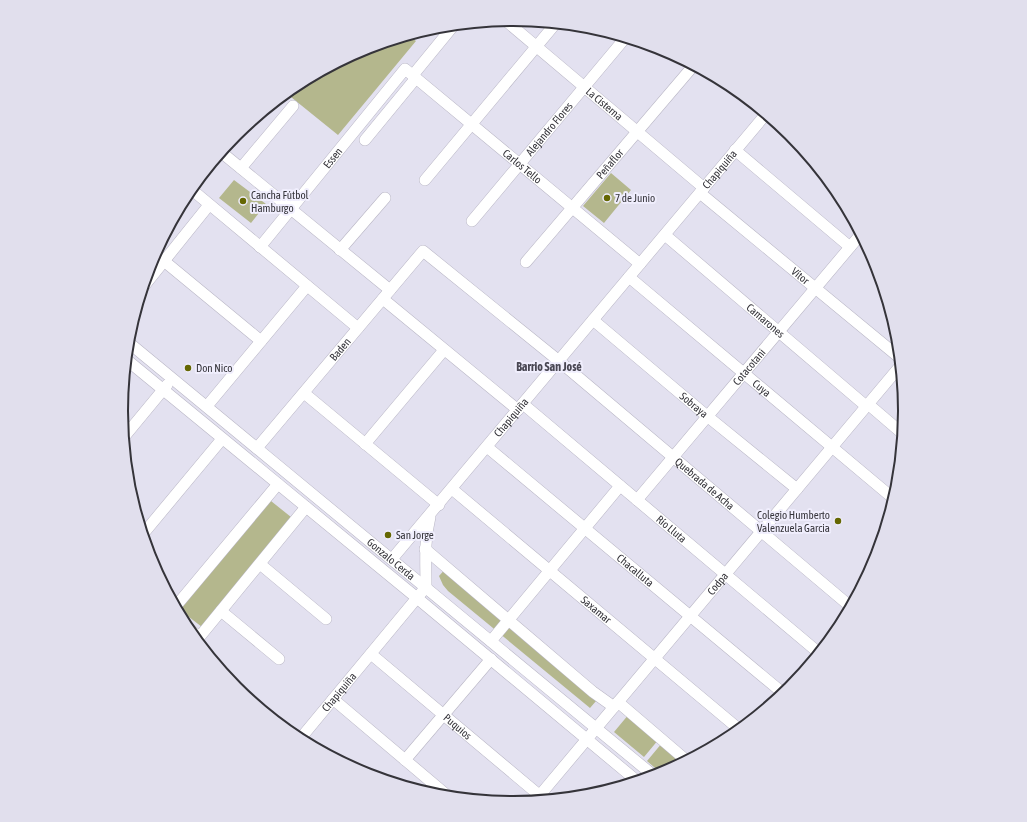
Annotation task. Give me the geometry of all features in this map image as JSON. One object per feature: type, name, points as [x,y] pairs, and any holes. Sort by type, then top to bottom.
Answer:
[{"type":"street","name":"La Cisterna","points":[[512,26],[637,131],[702,190]]},
{"type":"street","points":[[425,180],[552,28]]},
{"type":"street","points":[[365,140],[411,74],[448,31]]},
{"type":"street","name":"Alejandro Flores","points":[[472,221],[622,42]]},
{"type":"street","name":"Peñaflor","points":[[526,262],[690,69]]},
{"type":"street","name":"Carlos Tello","points":[[411,74],[640,264]]},
{"type":"street","name":"Essen","points":[[260,246],[411,74]]},
{"type":"street","points":[[241,168],[293,106]]},
{"type":"street","name":"Chapiquiña","points":[[304,734],[426,587],[426,535],[431,515],[439,504],[762,118]]},
{"type":"street","points":[[735,150],[850,248]]},
{"type":"street","points":[[225,156],[390,290]]},
{"type":"street","name":"Vítor","points":[[702,190],[815,288],[894,353]]},
{"type":"street","points":[[196,193],[358,328]]},
{"type":"street","points":[[340,250],[385,198]]},
{"type":"street","points":[[155,272],[209,205]]},
{"type":"street","name":"Camarones","points":[[665,235],[779,332],[898,430]]},
{"type":"street","name":"Cotacotani","points":[[637,500],[858,238]]},
{"type":"street","name":"Baden","points":[[257,448],[423,251]]},
{"type":"street","name":"Quebrada de Acha","points":[[423,251],[559,361],[847,604]]},
{"type":"street","points":[[164,260],[261,341]]},
{"type":"street","name":"Cuya","points":[[629,277],[889,495]]},
{"type":"street","points":[[207,406],[307,286]]},
{"type":"street","name":"Río Lluta","points":[[382,299],[444,350],[520,407],[620,486],[815,650]]},
{"type":"street","name":"Sobraya","points":[[593,320],[707,416],[797,489]]},
{"type":"street","name":"Gonzalo Cerda","points":[[134,347],[649,772]]},
{"type":"street","points":[[365,444],[444,350]]},
{"type":"street","name":"Gonzalo Cerda","points":[[132,365],[417,598],[633,777]]},
{"type":"street","name":"Codpa","points":[[543,795],[596,728],[896,371]]},
{"type":"street","points":[[129,432],[173,378]]},
{"type":"street","points":[[304,393],[439,504]]},
{"type":"street","points":[[147,529],[222,439]]},
{"type":"street","name":"Chacalluta","points":[[487,447],[779,690]]},
{"type":"street","points":[[179,602],[278,484]]},
{"type":"street","points":[[491,641],[620,486]]},
{"type":"street","name":"Saxamar","points":[[452,489],[735,726]]},
{"type":"street","points":[[201,635],[306,507]]},
{"type":"street","points":[[392,559],[431,515]]},
{"type":"street","points":[[425,549],[593,692],[616,704],[682,757]]},
{"type":"street","points":[[260,564],[326,619]]},
{"type":"street","points":[[221,611],[280,659]]},
{"type":"street","name":"Puquios","points":[[370,654],[444,715],[536,795]]},
{"type":"street","points":[[406,760],[491,659]]},
{"type":"street","points":[[333,699],[440,789]]},
{"type":"green space","points":[[414,39],[416,41],[338,135],[291,97],[321,78],[366,55]]},
{"type":"green space","name":"7 de Junio","points":[[611,173],[631,190],[604,223],[583,206]]},
{"type":"green space","name":"Cancha Fútbol Hamburgo","points":[[234,180],[266,204],[251,223],[219,198]]},
{"type":"green space","points":[[266,497],[291,517],[202,627],[188,616],[180,602]]},
{"type":"green space","points":[[448,566],[603,693],[590,708],[448,591],[443,585],[439,576]]},
{"type":"green space","points":[[629,714],[659,739],[644,757],[614,732]]},
{"type":"green space","points":[[662,743],[680,758],[656,769],[647,761]]},
{"type":"place","name":"7 de Junio","points":[[607,198]]},
{"type":"place","name":"Cancha Fútbol Hamburgo","points":[[243,201]]},
{"type":"place","name":"Don Nico","points":[[188,368]]},
{"type":"place","name":"Colegio Humberto Valenzuela Garcia","points":[[838,521]]},
{"type":"place","name":"San Jorge","points":[[388,535]]},
{"type":"district","name":"Barrio San José","points":[[549,367]]}]
